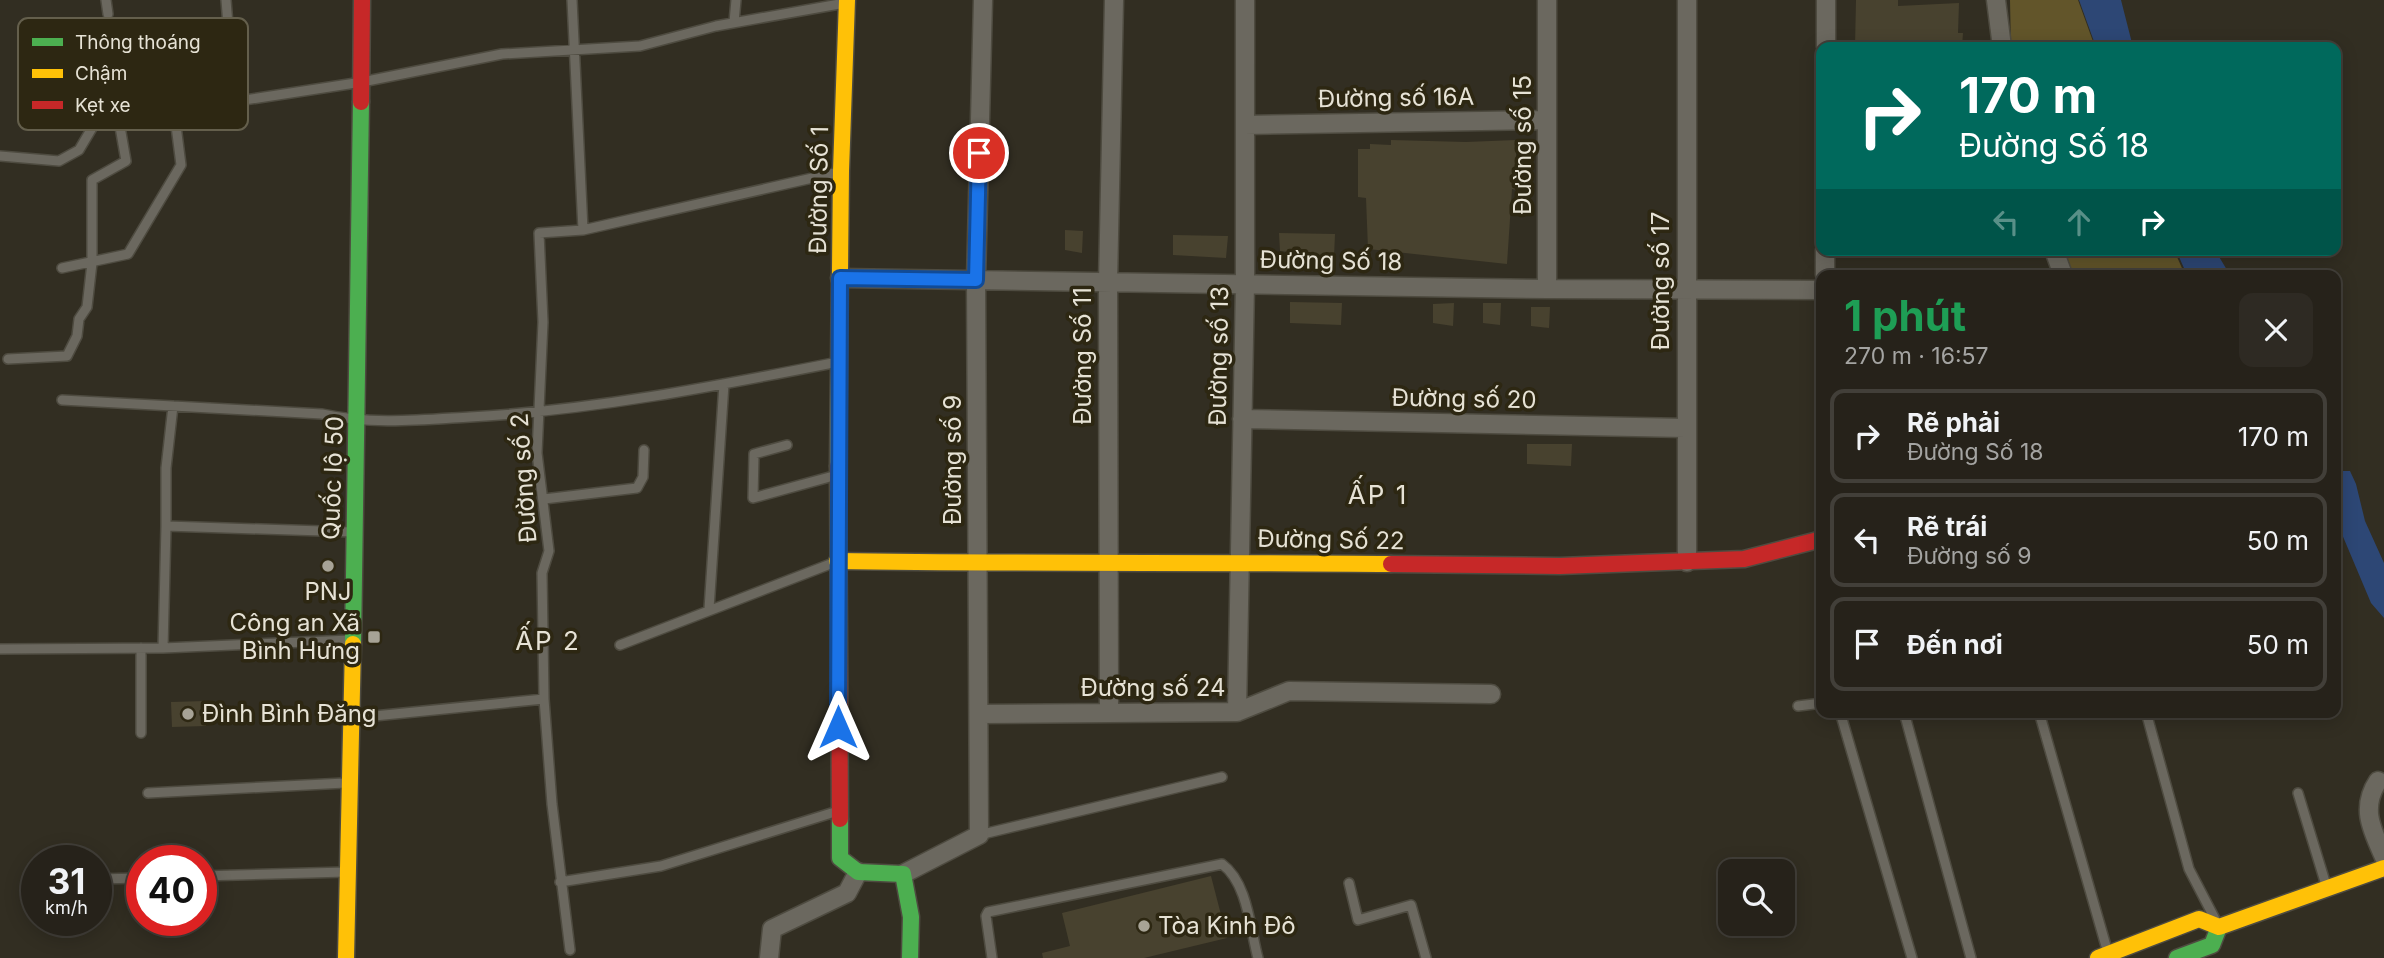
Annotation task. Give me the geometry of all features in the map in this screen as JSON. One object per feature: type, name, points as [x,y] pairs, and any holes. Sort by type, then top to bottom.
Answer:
[{"type":"street","name":"Quốc lộ 50","points":[[346,958],[358,422],[362,0]]},
{"type":"street","name":"Đường số 9","points":[[979,835],[976,280],[983,0]]},
{"type":"street","name":"Đường Số 11","points":[[1109,712],[1108,282],[1114,0]]},
{"type":"street","name":"Đường số 13","points":[[1237,712],[1245,284],[1245,0]]},
{"type":"street","name":"Đường số 15","points":[[1547,0],[1547,289]]},
{"type":"street","name":"Đường số 17","points":[[1687,0],[1687,562]]},
{"type":"street","points":[[1826,0],[1826,42]]},
{"type":"street","points":[[1996,0],[2001,42]]},
{"type":"street","name":"Đường Số 1","points":[[847,1],[841,171],[837,561],[838,811],[840,858],[858,872]]},
{"type":"street","name":"Đường số 16A","points":[[1245,125],[1547,120]]},
{"type":"street","name":"Đường Số 18","points":[[840,278],[1547,289],[1816,290]]},
{"type":"street","name":"Đường số 20","points":[[1242,419],[1685,428]]},
{"type":"street","name":"Đường Số 22","points":[[837,561],[1108,565],[1239,562],[1560,566],[1744,559],[1816,541]]},
{"type":"street","name":"Đường số 24","points":[[979,714],[1237,712],[1289,691],[1491,694]]},
{"type":"street","points":[[2378,781],[2369,802],[2368,820],[2384,857]]},
{"type":"street","points":[[769,958],[772,929],[847,893],[858,872],[903,874],[979,835]]},
{"type":"street","points":[[2103,956],[2199,919],[2219,927],[2384,868]]},
{"type":"street","points":[[903,874],[911,917],[910,958]]},
{"type":"street","points":[[2177,958],[2212,944],[2219,927]]},
{"type":"lane","points":[[106,0],[108,14]]},
{"type":"lane","points":[[226,0],[227,18]]},
{"type":"lane","points":[[572,0],[583,230],[841,171]]},
{"type":"lane","points":[[734,22],[736,0]]},
{"type":"lane","points":[[248,98],[362,82],[502,54],[639,46],[734,22],[847,1]]},
{"type":"lane","points":[[0,156],[59,161],[79,150],[91,130]]},
{"type":"lane","points":[[8,359],[67,356],[77,336],[79,319],[88,307],[92,264],[92,180],[126,161],[121,130]]},
{"type":"lane","points":[[62,268],[92,264],[128,254],[181,165],[177,130]]},
{"type":"lane","name":"Đường số 2","points":[[570,950],[560,882],[544,699],[542,573],[549,551],[537,453],[543,323],[539,233],[583,230]]},
{"type":"lane","points":[[62,400],[323,414],[358,422],[537,413],[647,399],[839,361]]},
{"type":"lane","points":[[709,609],[724,384]]},
{"type":"lane","points":[[163,648],[166,468],[173,406]]},
{"type":"lane","points":[[787,445],[754,454],[753,498],[838,475]]},
{"type":"lane","points":[[544,499],[637,488],[643,477],[645,450]]},
{"type":"lane","points":[[166,526],[355,532]]},
{"type":"lane","points":[[620,645],[837,561]]},
{"type":"lane","points":[[0,649],[163,648],[353,640]]},
{"type":"lane","points":[[141,648],[141,733]]},
{"type":"lane","points":[[352,718],[544,699]]},
{"type":"lane","points":[[1798,706],[1816,704]]},
{"type":"lane","points":[[1842,718],[1912,958]]},
{"type":"lane","points":[[1906,718],[1971,958]]},
{"type":"lane","points":[[2041,718],[2103,956]]},
{"type":"lane","points":[[2148,718],[2189,869],[2219,927]]},
{"type":"lane","points":[[979,835],[1222,777]]},
{"type":"lane","points":[[148,793],[351,782]]},
{"type":"lane","points":[[2298,793],[2327,890]]},
{"type":"lane","points":[[560,882],[661,866],[838,811]]},
{"type":"lane","points":[[992,958],[986,916],[988,912],[1222,864],[1230,870],[1240,889],[1258,958]]},
{"type":"lane","points":[[217,876],[347,872]]},
{"type":"lane","points":[[1349,883],[1358,920],[1411,905],[1426,958]]},
{"type":"shaded area","points":[[2010,0],[2078,0],[2093,42],[2011,42]]},
{"type":"shaded area","points":[[2065,256],[2177,256],[2183,270],[2071,270]]},
{"type":"water","points":[[2079,0],[2121,0],[2132,42],[2094,42]]},
{"type":"water","points":[[2179,256],[2219,256],[2227,270],[2185,270]]},
{"type":"water","points":[[2341,471],[2350,471],[2365,521],[2384,563],[2384,618],[2371,603],[2341,532]]},
{"type":"building","points":[[1856,0],[1898,0],[1898,6],[1959,3],[1958,33],[1963,33],[1962,42],[1855,42]]},
{"type":"building","points":[[1391,140],[1516,140],[1516,190],[1512,189],[1507,264],[1368,249],[1366,198],[1358,197],[1358,149],[1370,149],[1370,144],[1391,145]]},
{"type":"building","points":[[1065,230],[1083,231],[1082,253],[1065,250]]},
{"type":"building","points":[[1279,233],[1335,234],[1334,257],[1280,251]]},
{"type":"building","points":[[1173,235],[1228,236],[1226,258],[1173,255]]},
{"type":"building","points":[[1290,302],[1342,303],[1341,325],[1290,323]]},
{"type":"building","points":[[1454,303],[1453,326],[1433,323],[1433,304]]},
{"type":"building","points":[[1483,303],[1501,303],[1500,325],[1483,323]]},
{"type":"building","points":[[1531,307],[1550,307],[1549,328],[1531,326]]},
{"type":"building","points":[[1527,444],[1572,444],[1571,466],[1527,464]]},
{"type":"building","name":"Đình Bình Đăng","points":[[205,701],[206,726],[172,727],[171,702]]},
{"type":"building","name":"Tòa Kinh Đô","points":[[1211,876],[1227,938],[1144,958],[1043,958],[1042,953],[1070,946],[1062,913]]},
{"type":"traffic: fast","points":[[353,644],[361,102]]},
{"type":"traffic: fast","points":[[840,819],[840,858],[858,872],[903,874],[911,917],[910,958]]},
{"type":"traffic: fast","points":[[2177,958],[2212,945],[2219,927]]},
{"type":"traffic: slow","points":[[838,466],[841,171],[847,0]]},
{"type":"traffic: slow","points":[[837,561],[1391,564]]},
{"type":"traffic: slow","points":[[346,958],[353,644]]},
{"type":"traffic: slow","points":[[2098,958],[2199,919],[2219,927],[2384,868]]},
{"type":"traffic: jam","points":[[361,102],[362,0]]},
{"type":"traffic: jam","points":[[838,466],[840,819]]},
{"type":"traffic: jam","points":[[1391,564],[1560,566],[1744,559],[1816,541]]},
{"type":"place","name":"PNJ","points":[[328,566]]},
{"type":"place","name":"Công an Xã Bình Hưng","points":[[374,637]]},
{"type":"place","name":"Đình Bình Đăng","points":[[188,714]]},
{"type":"place","name":"Tòa Kinh Đô","points":[[1144,926]]},
{"type":"district","name":"ẤP 1","points":[[1378,495]]},
{"type":"district","name":"ẤP 2","points":[[548,641]]},
{"type":"route","points":[[838,727],[840,278],[976,280],[979,153]]}]
